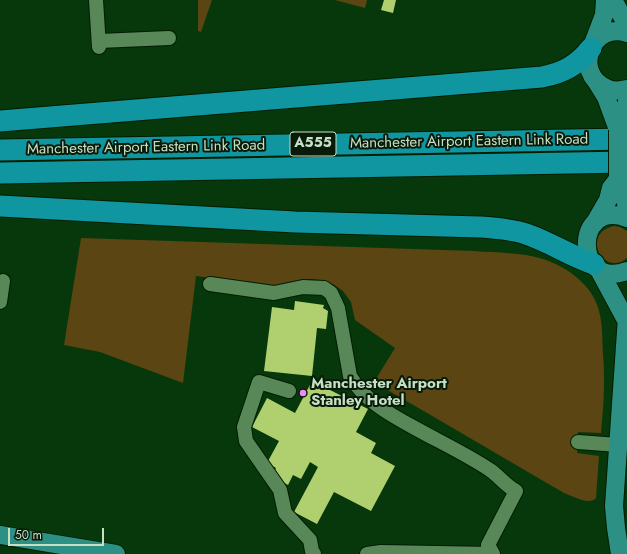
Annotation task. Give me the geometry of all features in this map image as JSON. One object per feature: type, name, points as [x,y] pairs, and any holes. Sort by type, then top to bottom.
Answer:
[{"type":"highway","points":[[0,121],[542,77],[553,75],[571,67],[585,56],[592,46]]},
{"type":"highway","name":"Manchester Airport Eastern Link Road","points":[[0,150],[621,133]]},
{"type":"highway","name":"Manchester Airport Eastern Link Road","points":[[0,173],[621,172]]},
{"type":"highway","points":[[0,206],[295,222],[480,227],[513,230],[537,238],[575,258],[596,266]]},
{"type":"main road","points":[[605,0],[604,15],[588,57],[588,64],[590,72],[606,98],[621,133]]},
{"type":"main road","points":[[613,0],[627,25]]},
{"type":"main road","points":[[592,46],[602,36],[609,33],[616,31],[627,33]]},
{"type":"main road","points":[[596,81],[608,89],[627,89]]},
{"type":"main road","points":[[627,102],[621,133],[622,188],[627,207]]},
{"type":"main road","points":[[617,552],[615,514],[621,488],[618,445],[625,367],[626,319],[596,266],[589,257],[586,248],[586,239],[589,230],[608,200],[611,188],[621,172]]},
{"type":"main road","points":[[593,225],[606,216],[614,215],[627,218]]},
{"type":"main road","points":[[596,266],[613,274],[627,271]]},
{"type":"main road","points":[[0,535],[116,554]]},
{"type":"street","points":[[96,0],[99,44],[169,38]]},
{"type":"street","points":[[0,302],[3,281]]},
{"type":"street","points":[[210,284],[274,293],[303,287],[316,287],[324,288],[331,293],[338,308],[350,376],[363,393],[392,415],[491,471],[507,486],[516,491],[488,545],[493,554]]},
{"type":"street","points":[[289,391],[258,382],[244,427],[246,441],[280,490],[285,513],[310,540],[314,554]]},
{"type":"street","points":[[578,442],[618,445]]},
{"type":"street","points":[[367,554],[381,552],[493,554]]},
{"type":"shaded area","points":[[198,0],[212,0],[201,32],[198,31]]},
{"type":"shaded area","points":[[335,0],[367,0],[365,8]]},
{"type":"shaded area","points":[[614,226],[620,227],[627,231],[627,258],[619,263],[611,263],[604,259],[599,252],[597,245],[598,237],[604,230]]},
{"type":"shaded area","points":[[81,238],[474,251],[518,254],[552,262],[570,272],[585,285],[596,302],[599,311],[604,362],[601,433],[578,432],[577,453],[599,456],[596,498],[585,501],[564,493],[374,382],[395,348],[355,320],[351,302],[343,291],[333,284],[321,280],[310,279],[296,281],[272,287],[196,276],[183,383],[100,352],[64,345]]},
{"type":"building","points":[[384,0],[396,0],[393,13],[381,10]]},
{"type":"building","points":[[295,301],[324,305],[323,308],[328,311],[326,329],[317,328],[312,376],[264,371],[272,307],[294,310]]},
{"type":"building","points":[[312,381],[368,409],[356,432],[376,443],[371,453],[395,466],[371,511],[334,492],[317,524],[294,512],[318,467],[310,462],[301,479],[293,475],[288,485],[272,476],[276,468],[267,463],[279,441],[252,427],[267,398],[295,413]]},
{"type":"place","name":"Manchester Airport Stanley Hotel","points":[[303,393]]}]
